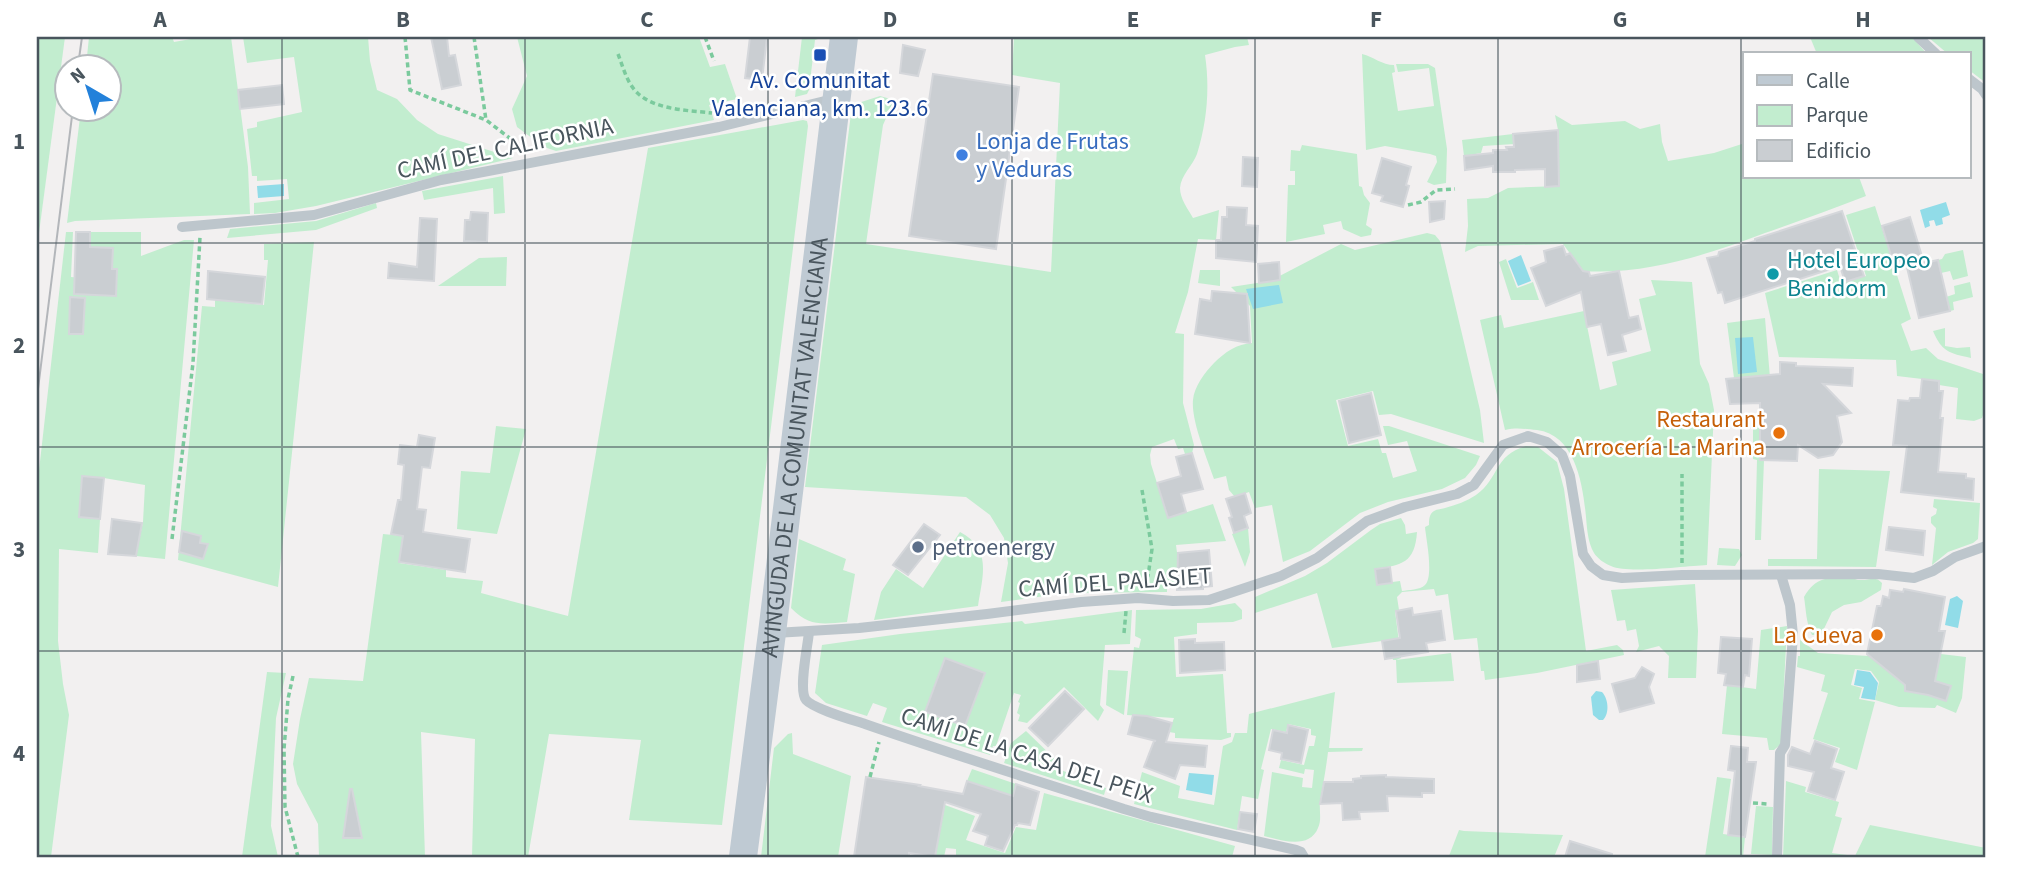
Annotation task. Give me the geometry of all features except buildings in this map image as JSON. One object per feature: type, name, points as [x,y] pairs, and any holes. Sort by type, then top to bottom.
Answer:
[{"type":"main road","name":"AVINGUDA DE LA COMUNITAT VALENCIANA","points":[[743,857],[844,37]]},
{"type":"lane","points":[[1918,37],[1934,52]]},
{"type":"lane","points":[[1970,80],[1986,95]]},
{"type":"lane","name":"CAMÍ DEL CALIFORNIA","points":[[181,227],[314,215],[441,180],[731,123],[836,99]]},
{"type":"lane","name":"CAMÍ DEL PALASIET","points":[[772,633],[809,632],[1081,602],[1125,599],[1209,600],[1281,576],[1317,558],[1367,522],[1405,507],[1457,495],[1474,485],[1503,445],[1528,436],[1547,442],[1562,455],[1570,476],[1583,554],[1591,566],[1603,575],[1622,578],[1878,573],[1914,578],[1933,571],[1955,557],[1986,546]]},
{"type":"lane","points":[[1777,857],[1780,753],[1785,745],[1793,635],[1790,605],[1781,575]]},
{"type":"lane","name":"CAMÍ DE LA CASA DEL PEIX","points":[[809,632],[803,688],[804,698],[809,702],[922,744],[1142,815],[1296,850],[1304,857]]},
{"type":"path","points":[[405,37],[410,90],[486,120],[540,161]]},
{"type":"path","points":[[474,37],[486,120]]},
{"type":"path","points":[[705,37],[715,61]]},
{"type":"path","points":[[618,54],[632,87],[647,101],[678,110],[720,114],[731,123]]},
{"type":"path","points":[[1408,205],[1421,202],[1436,190],[1455,189]]},
{"type":"path","points":[[172,539],[193,363],[201,225]]},
{"type":"path","points":[[1682,474],[1682,575]]},
{"type":"path","points":[[1125,633],[1125,599],[1148,576],[1152,549],[1142,490]]},
{"type":"path","points":[[293,676],[288,699],[284,749],[285,807],[298,857]]},
{"type":"path","points":[[870,777],[879,744]]},
{"type":"green space","points":[[37,37],[65,37],[63,52],[52,52],[54,122],[37,248]]},
{"type":"green space","points":[[89,37],[172,37],[174,42],[202,37],[231,37],[248,167],[250,214],[67,223],[79,122],[122,122],[122,52],[87,52]]},
{"type":"green space","points":[[243,37],[368,37],[377,90],[397,99],[417,120],[438,134],[513,158],[316,206],[254,214],[254,203],[289,199],[287,179],[257,181],[257,176],[252,176],[247,129],[257,127],[257,122],[302,112],[294,57],[247,63]]},
{"type":"green space","points":[[517,37],[699,37],[710,67],[725,64],[737,99],[709,105],[714,120],[556,151],[544,147],[517,127],[512,109],[527,76]]},
{"type":"green space","points":[[802,37],[819,37],[815,40],[809,90],[807,94],[795,97]]},
{"type":"green space","points":[[1014,37],[1247,37],[1249,45],[1205,55],[1207,105],[1203,130],[1197,154],[1180,188],[1193,218],[1219,210],[1216,240],[1198,239],[1188,292],[1175,333],[1184,334],[1183,403],[1194,445],[1192,453],[1185,454],[1183,448],[1178,449],[1174,439],[1152,447],[1150,455],[1168,518],[1213,504],[1226,541],[1176,545],[1178,585],[1167,586],[1167,592],[1067,593],[1001,602],[1008,563],[1004,538],[990,515],[966,497],[805,487],[852,105],[880,96],[894,100],[883,125],[866,244],[1051,272],[1060,83],[1012,75]]},
{"type":"green space","points":[[1810,37],[1912,37],[1925,52],[1816,52]]},
{"type":"green space","points":[[1928,37],[1986,37],[1986,83],[1970,71],[1970,52],[1946,52]]},
{"type":"green space","points":[[1362,54],[1394,65],[1395,72],[1392,73],[1398,111],[1434,106],[1429,68],[1398,72],[1396,64],[1428,64],[1435,68],[1447,149],[1446,183],[1434,185],[1427,182],[1437,162],[1436,156],[1385,146],[1366,150]]},
{"type":"green space","points":[[1555,115],[1572,125],[1625,121],[1640,129],[1660,124],[1668,161],[1714,153],[1743,144],[1743,178],[1859,178],[1866,196],[1721,249],[1653,267],[1583,271],[1563,244],[1478,246],[1465,252],[1467,199],[1488,198],[1508,188],[1559,186],[1558,130]]},
{"type":"green space","points":[[807,121],[808,126],[722,825],[629,820],[641,740],[549,734],[528,857],[472,857],[475,739],[421,732],[425,857],[319,857],[318,824],[297,784],[293,764],[300,719],[309,678],[363,681],[383,534],[403,536],[399,563],[446,570],[446,577],[483,581],[481,593],[568,616],[648,148]]},
{"type":"green space","points":[[1513,134],[1514,144],[1483,146],[1481,153],[1464,156],[1462,140]]},
{"type":"green space","points":[[1302,145],[1357,154],[1359,186],[1370,203],[1366,225],[1372,229],[1371,235],[1361,237],[1343,229],[1341,221],[1323,225],[1325,234],[1286,242],[1288,185],[1295,185],[1295,171],[1290,171],[1291,150],[1300,151]]},
{"type":"green space","points":[[503,176],[505,213],[494,214],[493,188],[424,200],[422,191]]},
{"type":"green space","points":[[376,203],[377,208],[316,230],[227,238],[230,229],[316,221]]},
{"type":"green space","points":[[1875,206],[1911,319],[1901,324],[1911,351],[1926,348],[1938,359],[1983,374],[1982,418],[1974,421],[1956,419],[1958,388],[1939,385],[1939,381],[1897,376],[1896,360],[1779,357],[1765,293],[1837,270],[1841,283],[1866,276],[1846,215]]},
{"type":"green space","points":[[66,232],[73,232],[71,277],[81,278],[115,296],[117,269],[112,269],[113,248],[90,247],[90,232],[141,232],[141,256],[184,240],[194,240],[165,559],[136,556],[143,522],[145,485],[104,478],[82,476],[79,516],[100,519],[98,553],[59,549],[58,641],[69,715],[51,857],[37,857],[37,488]]},
{"type":"green space","points":[[1427,233],[1435,235],[1440,241],[1480,410],[1484,443],[1391,414],[1379,415],[1373,391],[1336,400],[1348,446],[1378,439],[1382,453],[1386,453],[1393,478],[1417,471],[1407,441],[1388,445],[1383,426],[1480,456],[1465,478],[1442,489],[1388,502],[1360,513],[1310,551],[1283,562],[1272,505],[1255,508],[1249,492],[1235,497],[1229,490],[1226,476],[1214,479],[1194,418],[1194,395],[1207,371],[1232,349],[1252,343],[1250,306],[1231,287],[1270,281],[1341,244],[1355,250]]},
{"type":"green space","points":[[314,242],[278,587],[178,560],[202,306],[215,307],[215,300],[264,305],[268,260],[264,260],[264,244]]},
{"type":"green space","points":[[1963,250],[1968,276],[1953,280],[1950,271],[1941,273],[1938,260],[1945,254]]},
{"type":"green space","points":[[507,257],[506,286],[438,286],[479,258]]},
{"type":"green space","points":[[1506,259],[1517,288],[1533,282],[1539,300],[1511,300],[1499,262]]},
{"type":"green space","points":[[1200,270],[1220,270],[1220,286],[1198,283]]},
{"type":"green space","points":[[1651,280],[1692,282],[1700,364],[1709,384],[1714,410],[1707,565],[1630,569],[1611,566],[1597,557],[1589,540],[1579,477],[1569,452],[1561,441],[1550,434],[1537,430],[1505,430],[1480,320],[1501,315],[1504,328],[1584,311],[1600,390],[1617,385],[1612,362],[1651,351],[1639,299],[1656,295]]},
{"type":"green space","points":[[1970,282],[1973,297],[1953,302],[1954,310],[1950,311],[1946,297],[1955,294],[1954,286]]},
{"type":"green space","points":[[1765,318],[1771,390],[1760,376],[1734,378],[1727,323]]},
{"type":"green space","points":[[1945,328],[1945,346],[1970,347],[1971,358],[1952,353],[1943,347],[1933,331]]},
{"type":"green space","points":[[1753,420],[1760,420],[1764,460],[1761,540],[1755,540],[1757,460],[1753,459]]},
{"type":"green space","points":[[496,426],[526,429],[497,534],[457,529],[461,471],[490,473]]},
{"type":"green space","points":[[1526,446],[1538,447],[1557,462],[1564,489],[1586,651],[1617,645],[1624,655],[1537,673],[1485,680],[1484,671],[1481,671],[1477,638],[1454,640],[1448,594],[1436,596],[1434,589],[1402,592],[1397,597],[1399,610],[1395,611],[1401,658],[1393,660],[1389,640],[1332,648],[1317,593],[1255,613],[1255,597],[1305,576],[1380,524],[1401,518],[1406,534],[1417,532],[1416,542],[1405,561],[1375,569],[1377,584],[1400,581],[1402,591],[1423,587],[1429,574],[1425,527],[1429,525],[1431,514],[1435,510],[1476,495],[1489,482],[1502,461],[1515,450]]},
{"type":"green space","points":[[1819,469],[1890,471],[1876,567],[1768,566],[1768,559],[1817,559]]},
{"type":"green space","points":[[1934,499],[1980,503],[1978,539],[1948,552],[1932,565],[1936,528],[1931,523],[1931,517],[1936,514],[1937,509],[1933,507]]},
{"type":"green space","points":[[1248,528],[1250,552],[1245,567],[1232,534]]},
{"type":"green space","points":[[960,532],[977,546],[981,555],[983,573],[978,606],[874,620],[881,592],[896,569],[923,588]]},
{"type":"green space","points":[[799,539],[846,559],[843,570],[855,574],[847,622],[817,623],[804,618],[791,608]]},
{"type":"green space","points":[[1719,548],[1739,549],[1742,555],[1735,566],[1717,565]]},
{"type":"green space","points":[[1850,577],[1859,580],[1877,579],[1882,583],[1881,590],[1861,602],[1844,605],[1832,612],[1821,635],[1812,635],[1804,597],[1818,582],[1829,578]]},
{"type":"green space","points":[[1695,584],[1698,631],[1696,678],[1668,678],[1669,656],[1659,646],[1636,652],[1639,646],[1636,629],[1627,631],[1625,620],[1617,621],[1611,590]]},
{"type":"green space","points":[[1235,603],[1242,610],[1242,619],[1233,622],[1197,623],[1197,634],[1174,637],[1176,677],[1223,674],[1227,733],[1231,733],[1231,737],[1221,740],[1175,738],[1175,733],[1169,732],[1174,718],[1127,715],[1134,647],[1139,648],[1141,639],[1135,636],[1136,610],[1201,609]]},
{"type":"green space","points":[[1132,610],[1130,644],[1105,645],[1100,705],[1104,710],[1098,721],[1064,687],[1027,723],[1018,721],[1018,702],[1021,695],[1014,693],[996,746],[993,746],[990,755],[882,722],[887,708],[873,703],[867,716],[826,703],[815,693],[822,645],[900,634],[1022,621],[1025,624]]},
{"type":"green space","points":[[1787,626],[1781,744],[1774,750],[1769,750],[1767,738],[1722,734],[1727,685],[1756,689],[1761,630]]},
{"type":"green space","points":[[1800,640],[1818,653],[1869,656],[1897,678],[1924,652],[1966,657],[1962,698],[1956,713],[1937,705],[1935,708],[1899,707],[1875,700],[1879,682],[1871,671],[1855,669],[1851,685],[1862,688],[1859,699],[1875,702],[1857,770],[1835,762],[1840,748],[1813,739],[1828,693],[1821,691],[1825,675],[1797,667]]},
{"type":"green space","points":[[1451,653],[1454,681],[1397,683],[1396,660]]},
{"type":"green space","points":[[1108,670],[1128,671],[1124,715],[1106,705]]},
{"type":"green space","points":[[267,672],[286,673],[276,718],[271,826],[278,857],[242,857]]},
{"type":"green space","points":[[1335,692],[1329,748],[1363,748],[1362,751],[1328,752],[1319,825],[1314,835],[1308,839],[1294,842],[1264,836],[1272,772],[1303,778],[1302,787],[1312,788],[1314,770],[1305,769],[1304,774],[1279,768],[1281,760],[1304,765],[1309,746],[1314,746],[1316,736],[1311,735],[1311,729],[1288,724],[1286,732],[1271,729],[1261,769],[1264,770],[1258,799],[1242,796],[1237,830],[1134,804],[1142,772],[1180,786],[1178,798],[1214,805],[1223,746],[1232,742],[1235,733],[1247,733],[1249,714]]},
{"type":"green space","points":[[1026,731],[1058,762],[1061,770],[1106,788],[1104,795],[1004,763],[1011,743]]},
{"type":"green space","points":[[792,733],[793,754],[851,776],[838,857],[761,857],[774,748]]},
{"type":"green space","points":[[972,769],[1016,784],[1013,796],[967,781]]},
{"type":"green space","points":[[1717,777],[1731,779],[1723,834],[1745,837],[1743,857],[1705,857]]},
{"type":"green space","points":[[1786,781],[1806,787],[1805,792],[1839,802],[1835,816],[1842,818],[1832,853],[1855,856],[1870,825],[1986,848],[1986,857],[1783,857]]},
{"type":"green space","points":[[1044,793],[1235,846],[1232,857],[956,857],[956,849],[946,848],[944,857],[935,857],[945,805],[975,816],[966,840],[1005,853],[1016,827],[1036,830]]},
{"type":"green space","points":[[1756,806],[1773,807],[1772,855],[1751,854]]},
{"type":"green space","points":[[1459,830],[1563,835],[1554,857],[1449,856]]},
{"type":"water","points":[[284,184],[284,196],[258,198],[257,186]]},
{"type":"water","points":[[1946,202],[1950,215],[1942,218],[1943,224],[1936,226],[1934,220],[1929,221],[1930,226],[1925,228],[1920,210]]},
{"type":"water","points":[[1521,255],[1531,281],[1518,286],[1508,261]]},
{"type":"water","points":[[1279,285],[1283,303],[1253,309],[1246,289]]},
{"type":"water","points":[[1753,337],[1757,372],[1738,374],[1735,338]]},
{"type":"water","points":[[1957,596],[1963,601],[1958,628],[1945,625],[1950,599]]},
{"type":"water","points":[[1857,670],[1870,672],[1878,683],[1875,700],[1861,698],[1864,687],[1854,685]]},
{"type":"water","points":[[1596,691],[1602,692],[1607,702],[1607,714],[1603,720],[1593,715],[1591,697]]},
{"type":"water","points":[[1189,773],[1214,775],[1212,795],[1186,790]]},
{"type":"tram line","points":[[80,52],[82,37]]},
{"type":"tram line","points":[[37,397],[71,122]]},
{"type":"place","name":"Av. Comunitat Valenciana, km. 123.6","points":[[820,55]]},
{"type":"place","name":"Lonja de Frutas y Veduras","points":[[962,155]]},
{"type":"place","name":"Hotel Europeo Benidorm","points":[[1773,274]]},
{"type":"place","name":"Restaurant Arrocería La Marina","points":[[1779,433]]},
{"type":"place","name":"petroenergy","points":[[918,547]]},
{"type":"place","name":"La Cueva","points":[[1877,635]]}]
